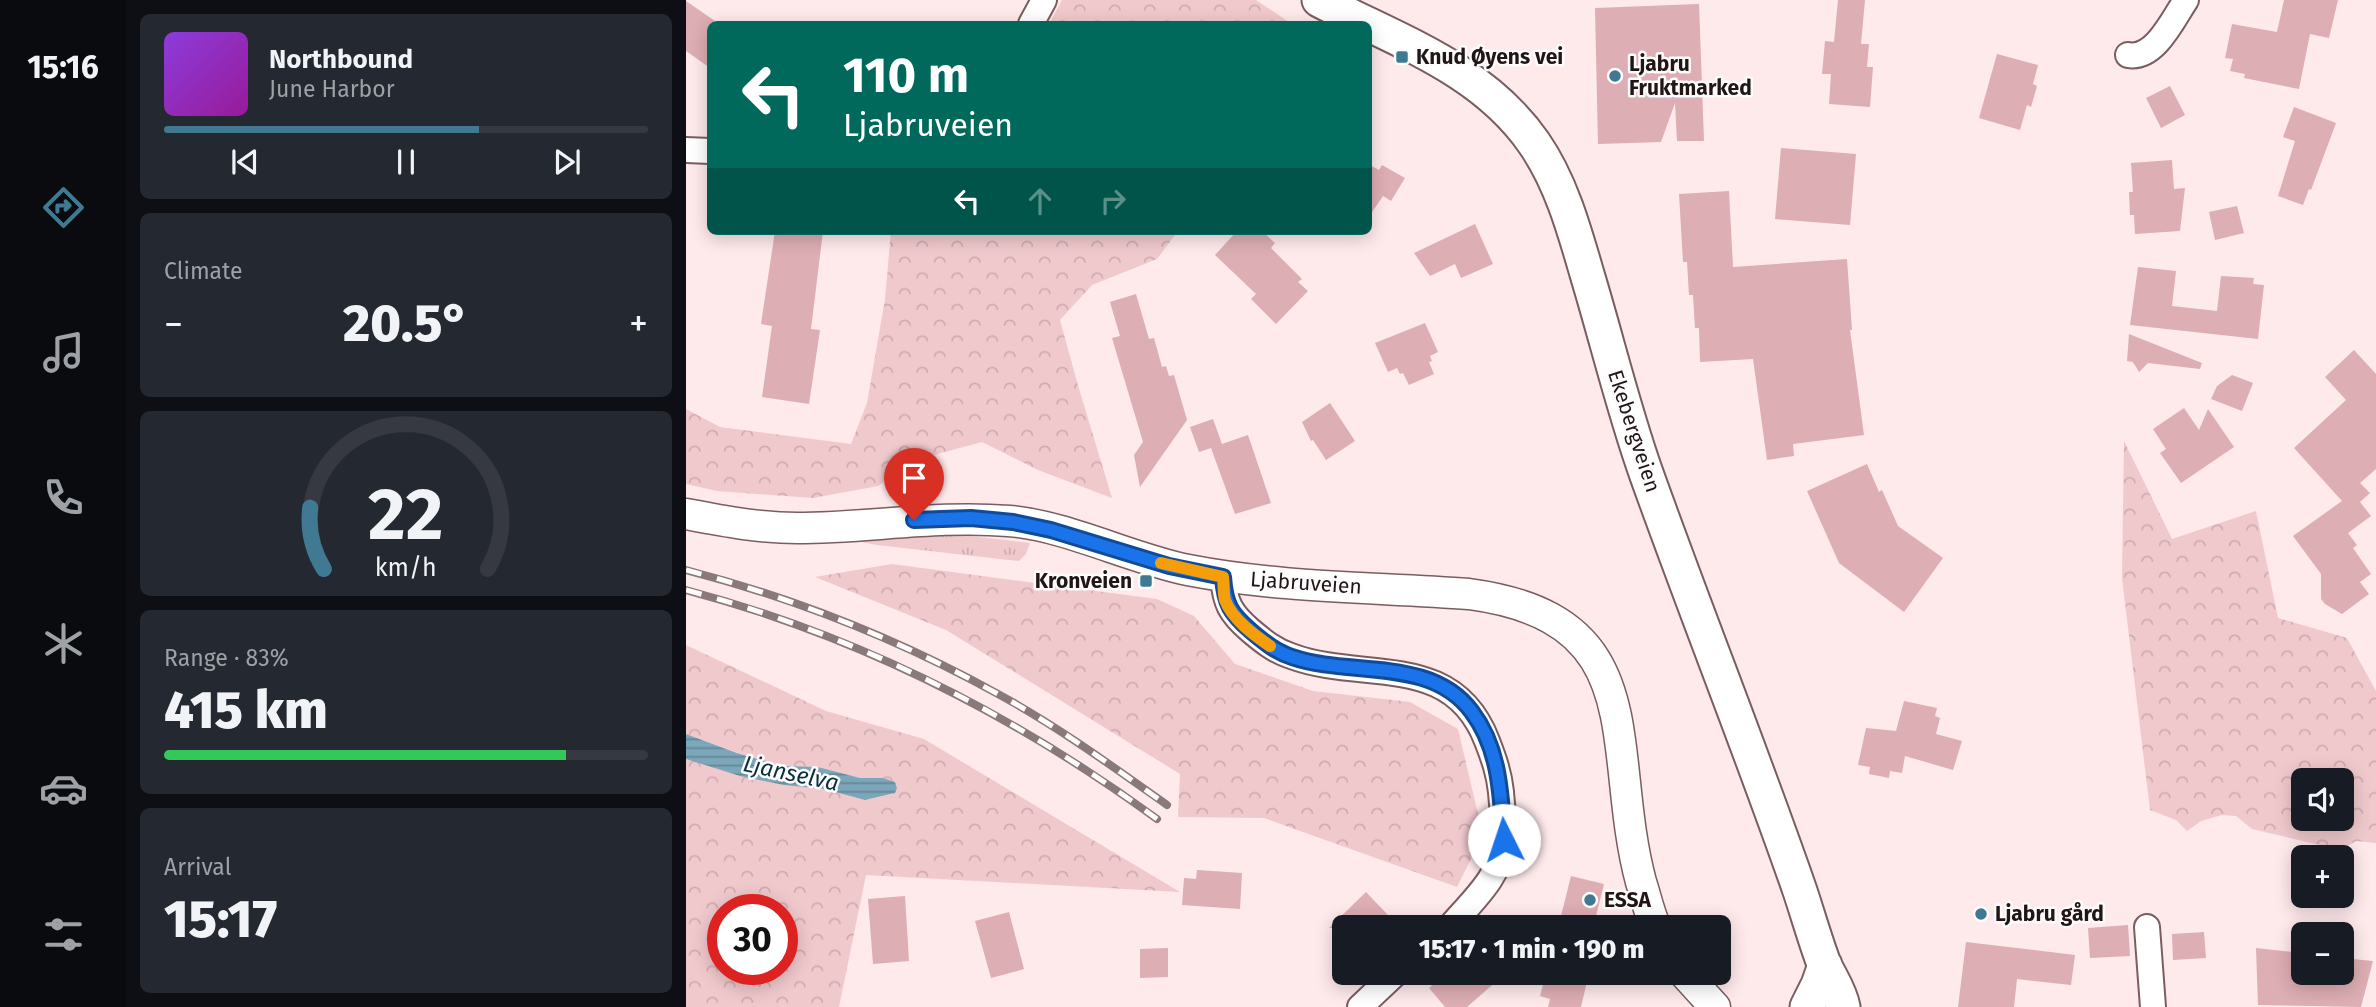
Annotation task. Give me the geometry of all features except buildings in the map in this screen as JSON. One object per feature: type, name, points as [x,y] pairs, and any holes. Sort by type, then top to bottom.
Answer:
[{"type":"main road","name":"Ekebergveien","points":[[1320,0],[1364,21]]},
{"type":"main road","name":"Ekebergveien","points":[[1372,25],[1424,50],[1475,81],[1513,117],[1533,142],[1553,176],[1577,241],[1646,473],[1769,800],[1825,964],[1840,994],[1843,1007]]},
{"type":"main road","points":[[1807,1007],[1825,964]]},
{"type":"street","points":[[1033,21],[1044,0]]},
{"type":"street","points":[[2128,55],[2136,57],[2151,50],[2186,0]]},
{"type":"street","points":[[686,150],[707,151]]},
{"type":"street","name":"Ljabruveien","points":[[686,514],[748,525],[798,528],[924,519],[971,518],[1013,522],[1051,530],[1169,566],[1223,577],[1488,597],[1534,608],[1561,623],[1593,656],[1607,681],[1620,739],[1634,849],[1651,915]]},
{"type":"street","points":[[1223,577],[1224,599],[1230,609],[1247,628],[1279,651],[1292,657],[1320,663],[1418,677],[1441,686],[1457,697],[1481,724],[1499,772],[1504,840],[1500,860],[1492,877],[1460,915]]},
{"type":"street","points":[[2147,928],[2153,1007]]},
{"type":"street","points":[[1360,1007],[1383,985]]},
{"type":"street","points":[[1695,985],[1715,1007]]},
{"type":"green space","points":[[1062,0],[1256,0],[1288,21],[1051,21]]},
{"type":"green space","points":[[891,235],[1175,235],[1157,259],[1092,285],[1060,320],[1112,498],[1038,470],[982,442],[915,460],[878,486],[813,498],[717,491],[686,484],[686,409],[720,427],[851,444],[867,403],[885,299]]},
{"type":"green space","points":[[2124,441],[2172,539],[2256,511],[2278,618],[2347,638],[2376,691],[2376,843],[2356,841],[2349,845],[2319,845],[2252,829],[2236,816],[2222,815],[2201,821],[2187,831],[2176,820],[2150,810],[2122,578]]},
{"type":"green space","points":[[970,536],[1030,543],[1026,554],[1019,561],[877,545],[858,539]]},
{"type":"green space","points":[[892,564],[1157,599],[1194,616],[1235,664],[1313,691],[1410,702],[1458,729],[1483,835],[1457,887],[1264,818],[1178,817],[1180,774],[946,630],[815,577]]},
{"type":"green space","points":[[686,645],[826,711],[924,739],[1180,892],[866,875],[839,1007],[686,1007],[686,759],[865,800],[892,794],[897,788],[895,782],[883,778],[860,778],[818,767],[783,766],[686,734]]},
{"type":"water","name":"Ljanselva","points":[[686,734],[783,766],[818,767],[860,778],[883,778],[895,782],[897,788],[895,793],[865,800],[824,789],[784,785],[740,776],[686,759]]},
{"type":"railway","points":[[686,570],[767,594],[846,622],[961,674],[1042,719],[1167,805]]},
{"type":"railway","points":[[686,590],[812,630],[932,682],[1047,745],[1157,819]]},
{"type":"slow traffic","points":[[1161,563],[1223,577],[1224,599],[1230,609],[1247,628],[1270,646]]},
{"type":"place","name":"Knud Øyens vei","points":[[1402,57]]},
{"type":"place","name":"Ljabru Fruktmarked","points":[[1615,76]]},
{"type":"place","name":"Kronveien","points":[[1146,581]]},
{"type":"place","name":"ESSA","points":[[1590,900]]},
{"type":"place","name":"Ljabru gård","points":[[1981,914]]},
{"type":"route","points":[[914,520],[971,518],[1013,522],[1051,530],[1169,566],[1223,577],[1224,599],[1230,609],[1247,628],[1279,651],[1292,657],[1320,663],[1396,672],[1441,686],[1470,709],[1481,724],[1499,772],[1504,840]]}]
